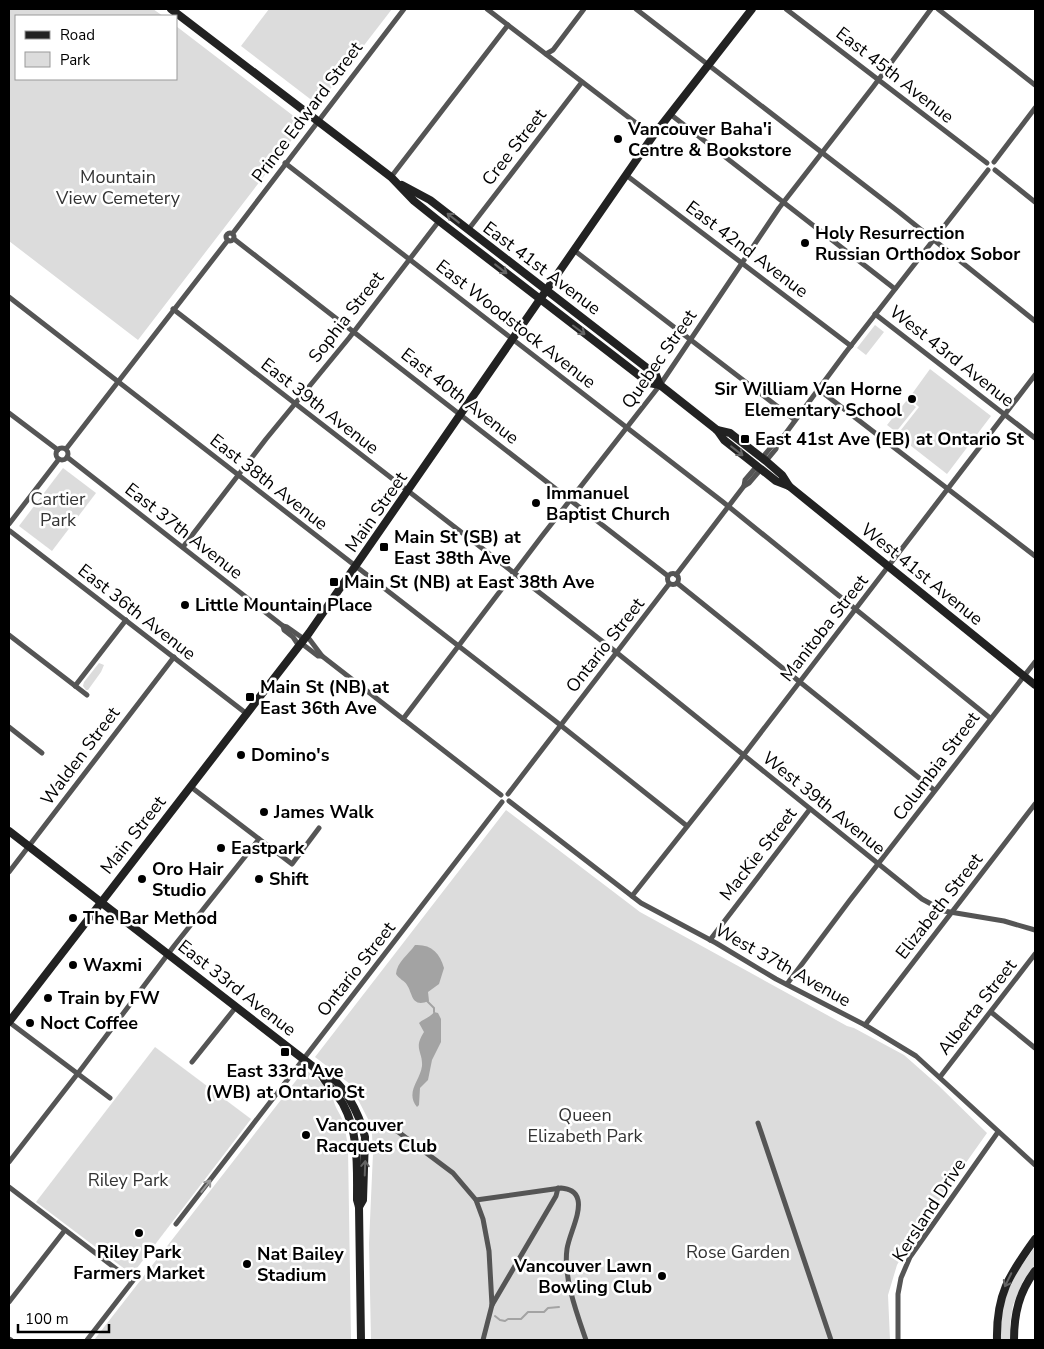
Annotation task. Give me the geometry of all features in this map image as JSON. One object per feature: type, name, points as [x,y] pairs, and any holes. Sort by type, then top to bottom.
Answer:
[{"type":"main road","name":"Main Street","points":[[9,1022],[303,641],[514,340],[653,136],[752,9]]},
{"type":"main road","name":"East 41st Avenue","points":[[177,10],[391,177],[414,201],[439,221],[649,383],[660,385],[718,430],[724,440],[759,467]]},
{"type":"main road","name":"East 41st Avenue","points":[[398,183],[420,194],[468,230],[656,376],[660,385]]},
{"type":"main road","name":"East 41st Avenue","points":[[718,430],[730,433],[764,460]]},
{"type":"main road","name":"West 41st Avenue","points":[[764,460],[782,475],[789,486]]},
{"type":"main road","name":"West 41st Avenue","points":[[759,467],[776,481],[789,486],[1035,686]]},
{"type":"main road","name":"East 33rd Avenue","points":[[9,831],[320,1072]]},
{"type":"main road","points":[[320,1072],[328,1074],[343,1090],[363,1128],[365,1137],[364,1200],[359,1207]]},
{"type":"main road","points":[[320,1072],[341,1101],[354,1131],[357,1200],[359,1207],[361,1340]]},
{"type":"main road","points":[[996,1340],[1001,1296],[1009,1277],[1035,1239]]},
{"type":"main road","points":[[1014,1340],[1015,1314],[1020,1299],[1035,1271]]},
{"type":"street","name":"Prince Edward Street","points":[[66,449],[173,309],[232,237],[317,120],[404,9]]},
{"type":"street","points":[[487,9],[653,136]]},
{"type":"street","points":[[546,54],[553,50],[584,9]]},
{"type":"street","points":[[636,9],[823,152],[1035,321]]},
{"type":"street","name":"East 45th Avenue","points":[[786,9],[987,163]]},
{"type":"street","name":"Quebec Street","points":[[403,719],[660,385],[783,203],[931,9]]},
{"type":"street","points":[[938,9],[1035,85]]},
{"type":"street","points":[[391,177],[508,25]]},
{"type":"street","name":"Cree Street","points":[[468,230],[582,82]]},
{"type":"street","points":[[994,162],[1035,108]]},
{"type":"street","points":[[670,114],[894,289]]},
{"type":"street","points":[[988,170],[986,167],[987,163],[990,161],[994,162]]},
{"type":"street","points":[[994,162],[995,170]]},
{"type":"street","name":"East Woodstock Avenue","points":[[286,163],[729,506],[990,718]]},
{"type":"street","points":[[764,460],[776,449],[777,444],[818,389],[988,170]]},
{"type":"street","points":[[988,170],[991,172],[995,170]]},
{"type":"street","points":[[995,170],[1035,202]]},
{"type":"street","name":"East 42nd Avenue","points":[[626,175],[851,346]]},
{"type":"street","name":"Sophia Street","points":[[183,547],[294,403],[353,332],[439,221]]},
{"type":"street","name":"East 40th Avenue","points":[[232,237],[668,576]]},
{"type":"street","points":[[575,250],[795,420]]},
{"type":"street","name":"East 38th Avenue","points":[[9,297],[459,646],[687,826]]},
{"type":"street","name":"East 39th Avenue","points":[[173,309],[617,652]]},
{"type":"street","name":"West 43rd Avenue","points":[[875,314],[1035,438]]},
{"type":"street","name":"Manitoba Street","points":[[632,896],[744,755],[1035,375]]},
{"type":"street","points":[[818,389],[1035,556]]},
{"type":"street","points":[[9,413],[58,450]]},
{"type":"street","points":[[58,450],[62,448],[68,452],[67,457],[63,460],[59,458]]},
{"type":"street","points":[[58,450],[57,456],[59,458]]},
{"type":"street","name":"East 37th Avenue","points":[[67,457],[283,626],[284,630],[314,647],[321,652],[322,656]]},
{"type":"street","points":[[9,531],[11,528],[9,524],[59,458]]},
{"type":"street","points":[[676,575],[744,486],[749,483],[759,467]]},
{"type":"street","name":"East 36th Avenue","points":[[9,531],[247,714]]},
{"type":"street","points":[[676,575],[672,574],[667,579],[669,584],[674,585],[677,583]]},
{"type":"street","points":[[676,575],[678,578],[677,583]]},
{"type":"street","points":[[677,583],[934,790]]},
{"type":"street","name":"Ontario Street","points":[[508,794],[669,584]]},
{"type":"street","points":[[75,686],[126,620]]},
{"type":"street","name":"East 37th Avenue","points":[[283,626],[288,626],[318,656],[322,656],[501,795]]},
{"type":"street","points":[[9,635],[87,696]]},
{"type":"street","name":"West 39th Avenue","points":[[617,652],[878,865],[927,902],[944,911],[1004,921],[1035,930]]},
{"type":"street","name":"Walden Street","points":[[9,872],[174,657]]},
{"type":"street","name":"Columbia Street","points":[[787,984],[934,790],[1035,662]]},
{"type":"street","points":[[9,727],[42,753]]},
{"type":"street","points":[[191,787],[292,864],[319,828]]},
{"type":"street","points":[[504,793],[508,794],[510,797],[509,801],[506,803],[502,802],[501,795],[504,793]]},
{"type":"street","name":"West 37th Avenue","points":[[509,801],[632,896],[669,919],[710,940],[916,1056],[1035,1165]]},
{"type":"street","name":"Ontario Street","points":[[176,1224],[502,802]]},
{"type":"street","name":"Elizabeth Street","points":[[865,1026],[1035,804]]},
{"type":"street","name":"MacKie Street","points":[[710,940],[810,809]]},
{"type":"street","points":[[9,1162],[168,954],[259,839]]},
{"type":"street","name":"Alberta Street","points":[[940,1077],[1035,954]]},
{"type":"street","points":[[192,1062],[236,1007]]},
{"type":"street","points":[[991,1012],[1035,1048]]},
{"type":"street","points":[[9,1022],[110,1098]]},
{"type":"street","points":[[758,1123],[831,1340]]},
{"type":"street","points":[[354,1131],[382,1126],[397,1131],[453,1173],[476,1200],[483,1219],[489,1251],[492,1305]]},
{"type":"street","name":"Kersland Drive","points":[[898,1340],[898,1294],[901,1278],[910,1256],[998,1132]]},
{"type":"street","points":[[9,1187],[134,1280],[87,1340]]},
{"type":"street","points":[[476,1200],[558,1188],[573,1191],[579,1202],[568,1242],[566,1260],[586,1340]]},
{"type":"street","points":[[483,1340],[492,1305],[556,1196],[558,1188]]},
{"type":"street","points":[[9,1302],[65,1230]]},
{"type":"green space","name":"Mountain View Cemetery","points":[[9,9],[153,9],[162,15],[15,15],[15,80],[178,80],[178,28],[304,124],[138,340],[9,241]]},
{"type":"green space","points":[[269,9],[392,9],[318,105],[241,46]]},
{"type":"green space","points":[[875,325],[884,332],[866,355],[857,348]]},
{"type":"green space","points":[[930,369],[991,416],[947,474],[897,435],[919,407],[909,398]]},
{"type":"green space","points":[[907,400],[916,407],[896,432],[887,425]]},
{"type":"green space","name":"Cartier Park","points":[[63,468],[96,493],[52,551],[19,526]]},
{"type":"green space","points":[[99,663],[104,665],[101,672],[88,690],[86,690],[83,686],[84,682]]},
{"type":"green space","name":"Queen Elizabeth Park","points":[[506,810],[640,912],[847,1026],[904,1055],[987,1133],[909,1243],[897,1265],[888,1295],[890,1340],[371,1340],[369,1243],[373,1153],[372,1134],[368,1119],[350,1084],[315,1057]]},
{"type":"green space","name":"Riley Park","points":[[155,1047],[251,1119],[134,1272],[130,1273],[36,1202]]},
{"type":"green space","points":[[305,1069],[322,1083],[333,1096],[342,1119],[347,1141],[351,1340],[94,1340]]},
{"type":"green space","points":[[1035,1247],[1035,1265],[1023,1281],[1013,1305],[1010,1340],[1000,1340],[1003,1312],[1009,1290],[1019,1270]]},
{"type":"shaded area","points":[[415,945],[426,946],[434,950],[444,968],[439,984],[428,992],[429,1001],[423,1003],[419,1003],[414,999],[406,984],[396,974],[401,962]]},
{"type":"shaded area","points":[[434,1012],[438,1013],[441,1019],[441,1042],[432,1060],[428,1080],[420,1088],[419,1105],[417,1107],[412,1096],[422,1066],[419,1042],[424,1032],[419,1023]]},
{"type":"waterway","points":[[427,1001],[434,1008],[434,1012]]},
{"type":"waterway","points":[[495,1316],[505,1321],[508,1319],[521,1319],[528,1312],[544,1312],[548,1308],[559,1307]]},
{"type":"place","name":"Vancouver Baha'i Centre & Bookstore","points":[[618,139]]},
{"type":"place","name":"Holy Resurrection Russian Orthodox Sobor","points":[[805,243]]},
{"type":"place","name":"Sir William Van Horne Elementary School","points":[[912,399]]},
{"type":"place","name":"East 41st Ave (EB) at Ontario St","points":[[745,439]]},
{"type":"place","name":"Immanuel Baptist Church","points":[[536,503]]},
{"type":"place","name":"Main St (SB) at East 38th Ave","points":[[384,547]]},
{"type":"place","name":"Main St (NB) at East 38th Ave","points":[[334,582]]},
{"type":"place","name":"Little Mountain Place","points":[[185,605]]},
{"type":"place","name":"Main St (NB) at East 36th Ave","points":[[250,697]]},
{"type":"place","name":"Domino's","points":[[241,755]]},
{"type":"place","name":"James Walk","points":[[264,812]]},
{"type":"place","name":"Eastpark","points":[[221,848]]},
{"type":"place","name":"Oro Hair Studio","points":[[142,879]]},
{"type":"place","name":"Shift","points":[[259,879]]},
{"type":"place","name":"The Bar Method","points":[[73,918]]},
{"type":"place","name":"Waxmi","points":[[73,965]]},
{"type":"place","name":"Train by FW","points":[[48,998]]},
{"type":"place","name":"Noct Coffee","points":[[30,1023]]},
{"type":"place","name":"East 33rd Ave (WB) at Ontario St","points":[[285,1052]]},
{"type":"place","name":"Vancouver Racquets Club","points":[[306,1135]]},
{"type":"place","name":"Riley Park Farmers Market","points":[[139,1233]]},
{"type":"place","name":"Nat Bailey Stadium","points":[[247,1264]]},
{"type":"place","name":"Vancouver Lawn Bowling Club","points":[[662,1276]]},
{"type":"park label","name":"Rose Garden","points":[[738,1252]]}]
